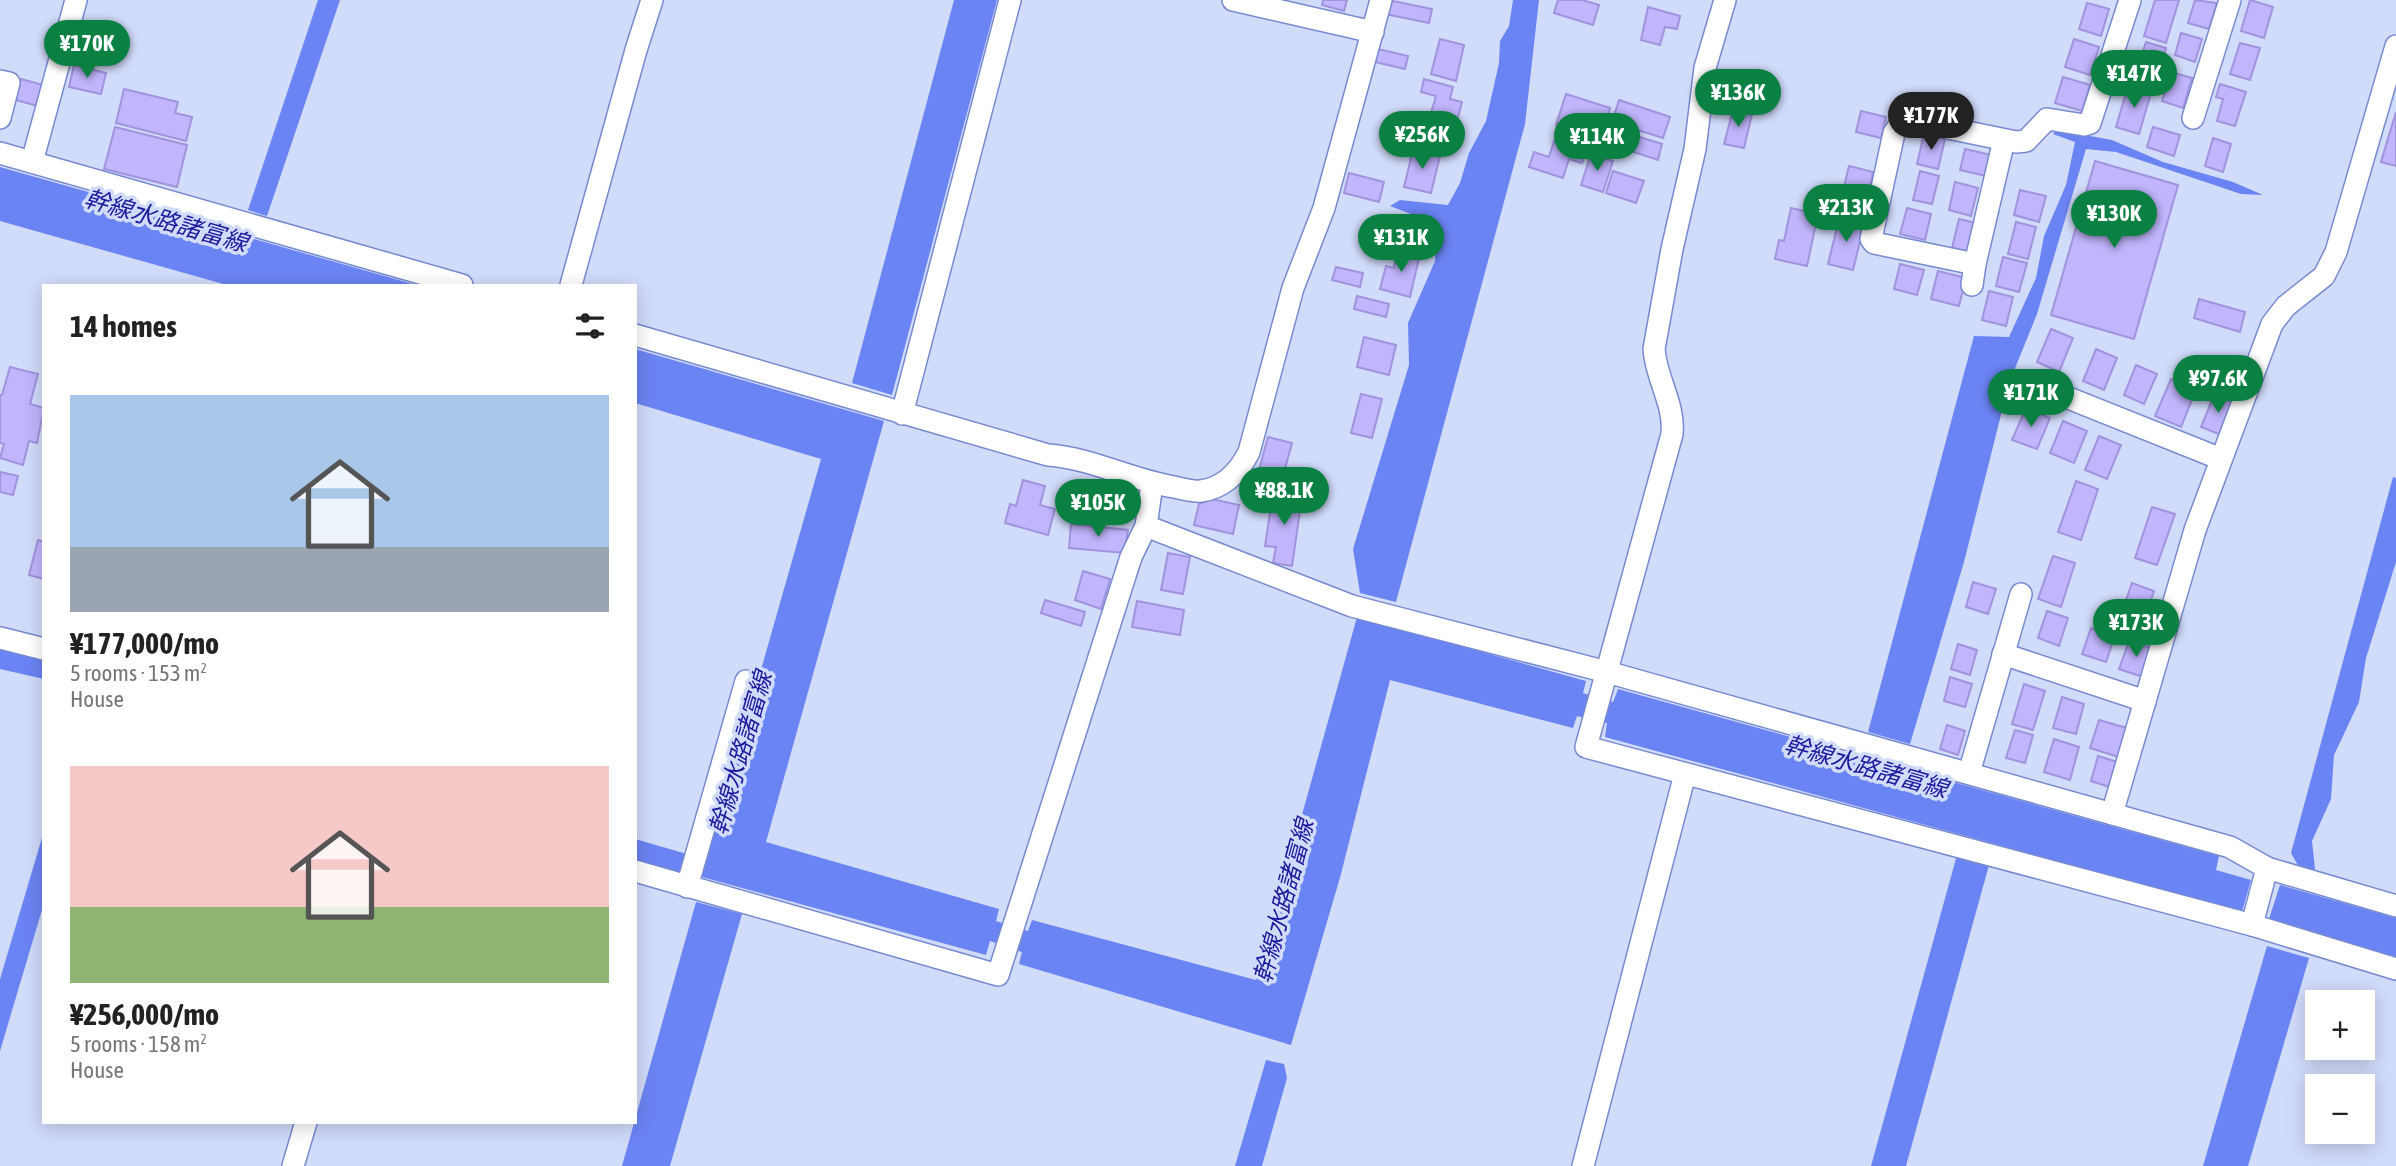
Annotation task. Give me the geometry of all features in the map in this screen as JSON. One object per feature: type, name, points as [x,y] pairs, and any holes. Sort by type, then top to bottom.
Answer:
[{"type":"street","points":[[32,162],[76,0]]},
{"type":"street","points":[[571,284],[652,0]]},
{"type":"street","points":[[902,414],[1010,0]]},
{"type":"street","points":[[1233,0],[1373,32]]},
{"type":"street","points":[[637,336],[902,414],[1048,455],[1068,457],[1152,484],[1199,492],[1224,484],[1241,468],[1249,452],[1293,288],[1324,208],[1381,0]]},
{"type":"street","points":[[1725,0],[1705,68],[1695,149],[1672,249],[1654,349],[1655,366],[1671,410],[1672,434],[1586,747],[2254,918],[2294,939],[2396,969]]},
{"type":"street","points":[[2004,140],[1974,275],[1874,243],[1871,239],[1894,133],[1902,121],[1909,120],[2004,140],[2026,141],[2047,119],[2084,125],[2090,122],[2130,0]]},
{"type":"street","points":[[2193,118],[2230,0]]},
{"type":"street","points":[[2112,814],[2195,530],[2221,459],[2272,324],[2286,306],[2324,276],[2336,252],[2396,46]]},
{"type":"street","points":[[0,80],[9,83],[0,118]]},
{"type":"street","points":[[0,153],[459,284]]},
{"type":"street","points":[[2026,381],[2221,459]]},
{"type":"street","points":[[637,872],[998,975],[1131,557],[1146,526],[1152,484]]},
{"type":"street","points":[[1146,526],[1352,606],[1607,672],[2112,814],[2230,848],[2265,878],[2304,879],[2396,906]]},
{"type":"street","points":[[1969,773],[2021,594]]},
{"type":"street","points":[[0,638],[42,648]]},
{"type":"street","points":[[2003,654],[2145,701]]},
{"type":"street","points":[[687,887],[746,681]]},
{"type":"street","points":[[1583,1166],[1685,774]]},
{"type":"street","points":[[2254,918],[2265,878]]},
{"type":"street","points":[[293,1166],[305,1124]]},
{"type":"water","points":[[318,0],[340,0],[267,216],[248,210]]},
{"type":"water","points":[[954,0],[997,0],[892,395],[852,383]]},
{"type":"water","points":[[1513,0],[1539,0],[1525,124],[1396,602],[1360,593],[1353,549],[1409,365],[1408,323],[1435,261],[1437,224],[1390,206],[1400,200],[1448,205],[1460,183],[1469,153],[1486,121],[1499,63],[1500,41],[1509,26]]},
{"type":"water","points":[[2057,130],[2112,140],[2163,162],[2233,182],[2263,195],[2241,194],[2116,152],[2086,149],[2037,314],[2009,383],[1964,562],[1910,744],[1868,732],[1974,336],[2009,337],[2036,278],[2044,236],[2066,185],[2075,142],[2053,134]]},
{"type":"water","name":"幹線水路諸富線","points":[[0,167],[412,284],[223,284],[0,221]]},
{"type":"water","name":"幹線水路諸富線","points":[[637,350],[884,421],[766,842],[999,909],[996,921],[1028,931],[1032,920],[1256,980],[1357,617],[1586,681],[1583,693],[1613,702],[1618,689],[2219,856],[2216,870],[2251,880],[2242,912],[1605,737],[1607,723],[1577,716],[1573,728],[1390,680],[1341,874],[1291,1045],[1019,964],[1022,952],[990,941],[986,955],[702,877],[821,459],[637,404]]},
{"type":"water","points":[[2393,477],[2396,478],[2396,562],[2366,658],[2359,702],[2334,755],[2331,799],[2312,841],[2315,869],[2306,873],[2300,869],[2291,853]]},
{"type":"water","points":[[0,648],[42,658],[42,679],[0,669]]},
{"type":"water","points":[[42,838],[42,910],[0,1051],[0,979]]},
{"type":"water","points":[[637,840],[687,854],[682,874],[637,861]]},
{"type":"water","points":[[1957,855],[1989,865],[1906,1166],[1871,1166]]},
{"type":"water","points":[[2280,885],[2396,918],[2396,957],[2269,919]]},
{"type":"water","points":[[696,902],[742,914],[670,1166],[622,1166],[634,1124],[637,1124],[637,1112]]},
{"type":"water","points":[[2267,946],[2309,958],[2248,1166],[2203,1166]]},
{"type":"water","points":[[1266,1060],[1284,1064],[1287,1078],[1262,1166],[1235,1166]]},
{"type":"building","points":[[1323,0],[1347,0],[1344,11],[1322,5]]},
{"type":"building","points":[[1388,0],[1432,9],[1429,23],[1385,14]]},
{"type":"building","points":[[1558,0],[1582,0],[1599,5],[1593,25],[1554,13]]},
{"type":"building","points":[[2155,0],[2179,0],[2166,43],[2144,36]]},
{"type":"building","points":[[2195,0],[2217,3],[2209,29],[2188,23]]},
{"type":"building","points":[[2250,0],[2273,7],[2264,38],[2241,31]]},
{"type":"building","points":[[2087,3],[2109,9],[2101,36],[2079,29]]},
{"type":"building","points":[[1648,7],[1680,16],[1677,29],[1665,27],[1660,45],[1641,40]]},
{"type":"building","points":[[2181,33],[2202,39],[2195,62],[2175,55]]},
{"type":"building","points":[[1440,39],[1464,45],[1456,81],[1431,74]]},
{"type":"building","points":[[2074,39],[2099,47],[2090,75],[2065,67]]},
{"type":"building","points":[[2146,42],[2166,48],[2155,84],[2134,78]]},
{"type":"building","points":[[2240,43],[2260,48],[2250,80],[2230,74]]},
{"type":"building","points":[[1378,49],[1408,56],[1405,69],[1375,62]]},
{"type":"building","points":[[74,65],[106,73],[101,94],[69,87]]},
{"type":"building","points":[[2171,72],[2192,78],[2183,108],[2162,101]]},
{"type":"building","points":[[2063,77],[2090,85],[2082,111],[2055,103]]},
{"type":"building","points":[[21,79],[43,85],[38,106],[16,100]]},
{"type":"building","points":[[1424,79],[1453,87],[1450,99],[1462,102],[1450,148],[1396,134],[1402,116],[1428,123],[1436,96],[1421,92]]},
{"type":"building","points":[[2220,84],[2246,92],[2235,126],[2217,121],[2223,99],[2216,97]]},
{"type":"building","points":[[2128,86],[2151,93],[2139,134],[2116,127]]},
{"type":"building","points":[[124,89],[178,102],[175,113],[192,117],[186,141],[116,123]]},
{"type":"building","points":[[1566,94],[1610,108],[1602,133],[1584,127],[1582,134],[1556,125]]},
{"type":"building","points":[[1619,100],[1670,117],[1663,138],[1612,122]]},
{"type":"building","points":[[1733,110],[1752,114],[1744,148],[1724,144]]},
{"type":"building","points":[[1861,111],[1886,117],[1881,138],[1856,132]]},
{"type":"building","points":[[2396,112],[2396,166],[2381,162]]},
{"type":"building","points":[[115,127],[187,145],[177,187],[104,169]]},
{"type":"building","points":[[2153,127],[2180,135],[2174,156],[2147,147]]},
{"type":"building","points":[[1614,129],[1662,144],[1658,160],[1609,144]]},
{"type":"building","points":[[1924,134],[1945,139],[1938,169],[1917,164]]},
{"type":"building","points":[[2213,138],[2231,144],[2223,172],[2205,166]]},
{"type":"building","points":[[1554,141],[1586,152],[1582,163],[1569,159],[1563,178],[1529,167],[1534,152],[1549,157]]},
{"type":"building","points":[[1965,149],[1991,155],[1986,176],[1960,170]]},
{"type":"building","points":[[1413,150],[1440,156],[1431,193],[1404,187]]},
{"type":"building","points":[[1591,154],[1613,161],[1603,192],[1581,185]]},
{"type":"building","points":[[2095,161],[2178,185],[2134,339],[2051,315]]},
{"type":"building","points":[[1849,166],[1873,172],[1867,201],[1842,195]]},
{"type":"building","points":[[1613,171],[1644,181],[1636,203],[1606,193]]},
{"type":"building","points":[[1920,171],[1939,176],[1932,204],[1913,200]]},
{"type":"building","points":[[1349,173],[1384,182],[1379,202],[1344,193]]},
{"type":"building","points":[[1955,182],[1978,188],[1971,216],[1949,210]]},
{"type":"building","points":[[2020,190],[2046,196],[2039,222],[2014,215]]},
{"type":"building","points":[[1791,208],[1818,214],[1807,266],[1775,259],[1779,240],[1784,241]]},
{"type":"building","points":[[1907,208],[1931,214],[1925,240],[1900,234]]},
{"type":"building","points":[[1839,219],[1864,225],[1853,270],[1828,264]]},
{"type":"building","points":[[1959,219],[1976,223],[1970,252],[1952,248]]},
{"type":"building","points":[[2016,222],[2036,227],[2028,259],[2008,254]]},
{"type":"building","points":[[1398,249],[1420,254],[1410,297],[1380,289],[1386,266],[1394,268]]},
{"type":"building","points":[[2003,257],[2027,263],[2019,292],[1996,286]]},
{"type":"building","points":[[1900,264],[1924,270],[1917,295],[1894,289]]},
{"type":"building","points":[[1336,267],[1363,273],[1360,287],[1332,280]]},
{"type":"building","points":[[1938,271],[1966,278],[1959,306],[1931,299]]},
{"type":"building","points":[[1989,291],[2013,297],[2006,326],[1982,320]]},
{"type":"building","points":[[1357,296],[1389,304],[1386,317],[1354,309]]},
{"type":"building","points":[[2199,299],[2245,312],[2240,332],[2194,318]]},
{"type":"building","points":[[2051,329],[2073,338],[2059,372],[2037,362]]},
{"type":"building","points":[[1364,337],[1396,345],[1389,375],[1357,367]]},
{"type":"building","points":[[2096,349],[2117,358],[2104,390],[2083,381]]},
{"type":"building","points":[[2136,365],[2157,374],[2144,404],[2124,395]]},
{"type":"building","points":[[10,367],[38,374],[30,404],[42,407],[42,418],[37,443],[29,441],[23,465],[0,458],[4,444],[0,443],[2,395]]},
{"type":"building","points":[[2171,379],[2196,390],[2181,427],[2155,416]]},
{"type":"building","points":[[1361,394],[1382,399],[1372,438],[1351,433]]},
{"type":"building","points":[[2214,395],[2234,403],[2221,435],[2201,427]]},
{"type":"building","points":[[2026,408],[2050,418],[2037,449],[2012,440]]},
{"type":"building","points":[[2063,421],[2087,431],[2074,463],[2050,453]]},
{"type":"building","points":[[2099,436],[2121,445],[2107,479],[2085,470]]},
{"type":"building","points":[[1268,437],[1292,443],[1283,476],[1259,470]]},
{"type":"building","points":[[0,472],[18,476],[13,495],[0,492]]},
{"type":"building","points":[[1023,480],[1045,486],[1040,505],[1055,509],[1048,535],[1005,523],[1010,504],[1016,506]]},
{"type":"building","points":[[2076,481],[2098,489],[2081,540],[2058,532]]},
{"type":"building","points":[[1273,493],[1302,497],[1292,566],[1273,563],[1276,547],[1265,546]]},
{"type":"building","points":[[1211,499],[1239,505],[1233,534],[1194,525],[1199,504]]},
{"type":"building","points":[[2152,507],[2175,514],[2157,565],[2135,558]]},
{"type":"building","points":[[1071,524],[1128,530],[1125,553],[1069,548]]},
{"type":"building","points":[[38,540],[42,541],[42,578],[29,575]]},
{"type":"building","points":[[1168,553],[1190,557],[1183,594],[1161,590]]},
{"type":"building","points":[[2053,556],[2075,563],[2061,607],[2038,599]]},
{"type":"building","points":[[1083,571],[1110,579],[1101,609],[1075,600]]},
{"type":"building","points":[[1973,582],[1996,589],[1988,614],[1966,607]]},
{"type":"building","points":[[2132,583],[2154,591],[2139,634],[2117,626]]},
{"type":"building","points":[[1045,600],[1085,612],[1081,626],[1041,613]]},
{"type":"building","points":[[1137,601],[1184,610],[1180,635],[1132,627]]},
{"type":"building","points":[[2047,611],[2068,618],[2059,646],[2038,638]]},
{"type":"building","points":[[2091,628],[2115,636],[2106,662],[2082,654]]},
{"type":"building","points":[[2129,641],[2153,649],[2143,677],[2119,669]]},
{"type":"building","points":[[1958,644],[1977,650],[1970,675],[1951,669]]},
{"type":"building","points":[[1950,677],[1972,684],[1965,707],[1944,701]]},
{"type":"building","points":[[2024,684],[2045,691],[2033,730],[2012,724]]},
{"type":"building","points":[[2062,697],[2084,704],[2076,734],[2053,728]]},
{"type":"building","points":[[2099,720],[2127,728],[2119,757],[2090,748]]},
{"type":"building","points":[[1947,725],[1965,731],[1958,755],[1940,749]]},
{"type":"building","points":[[2015,730],[2033,735],[2025,763],[2006,758]]},
{"type":"building","points":[[2054,739],[2079,747],[2070,780],[2044,772]]},
{"type":"building","points":[[2098,756],[2117,762],[2109,787],[2091,781]]}]
